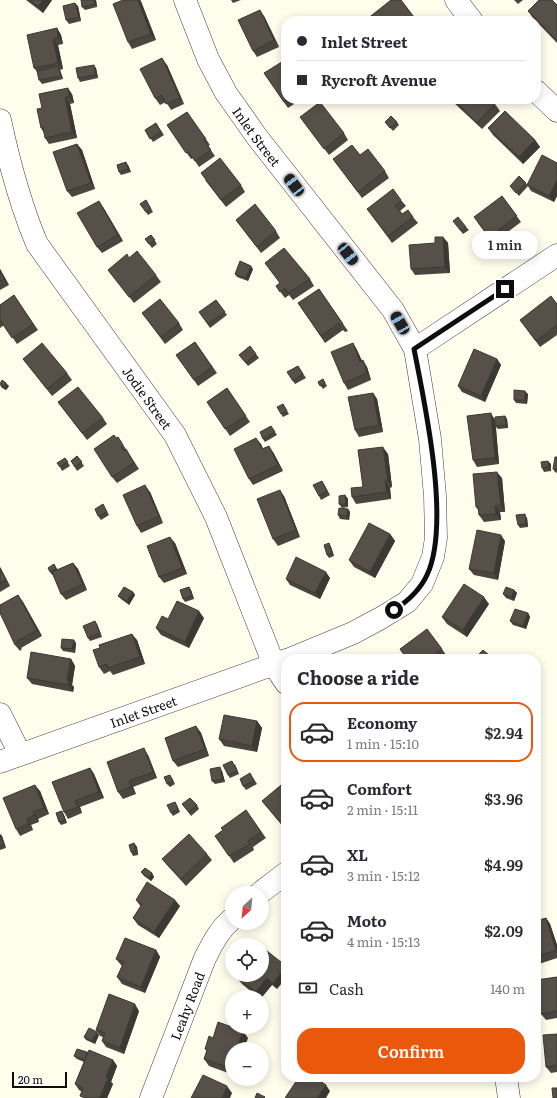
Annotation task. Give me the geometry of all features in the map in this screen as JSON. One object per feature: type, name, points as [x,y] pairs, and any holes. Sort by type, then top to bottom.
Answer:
[{"type":"street","name":"Inlet Street","points":[[185,0],[208,59],[226,93],[275,161],[392,310],[414,349],[430,439],[436,496],[436,538],[428,573],[422,584],[407,602],[381,618],[310,654]]},
{"type":"street","points":[[456,0],[468,16]]},
{"type":"street","points":[[541,96],[557,111]]},
{"type":"street","name":"Jodie Street","points":[[0,120],[7,153],[25,214],[37,244],[175,435],[216,517],[281,660]]},
{"type":"street","points":[[414,349],[557,255]]},
{"type":"street","name":"Inlet Street","points":[[0,762],[20,754],[281,668]]},
{"type":"street","points":[[0,714],[20,754]]},
{"type":"street","points":[[269,886],[281,877]]},
{"type":"street","name":"Leahy Road","points":[[151,1098],[205,958],[215,938],[225,925]]},
{"type":"street","points":[[507,1082],[509,1098]]},
{"type":"building","points":[[30,0],[43,0],[38,6]]},
{"type":"building","points":[[81,0],[94,0],[95,4],[82,7]]},
{"type":"building","points":[[123,0],[138,0],[151,34],[128,42],[113,4]]},
{"type":"building","points":[[391,0],[401,0],[413,16],[371,16]]},
{"type":"building","points":[[539,0],[552,0],[557,5],[557,41],[541,24],[541,16],[533,16],[528,11]]},
{"type":"building","points":[[75,3],[79,17],[66,20],[63,6]]},
{"type":"building","points":[[260,10],[274,40],[253,51],[238,20]]},
{"type":"building","points":[[57,28],[58,37],[53,39],[58,63],[34,68],[27,35]]},
{"type":"building","points":[[162,58],[180,98],[166,104],[162,95],[155,98],[140,69]]},
{"type":"building","points":[[281,62],[281,98],[264,73]]},
{"type":"building","points":[[94,65],[96,75],[78,78],[76,68]]},
{"type":"building","points":[[58,66],[61,76],[39,80],[37,71]]},
{"type":"building","points":[[68,88],[69,97],[65,97],[72,132],[45,138],[37,109],[42,108],[39,94]]},
{"type":"building","points":[[317,104],[322,104],[344,133],[324,149],[300,117]]},
{"type":"building","points":[[458,104],[495,104],[477,123]]},
{"type":"building","points":[[505,111],[535,140],[519,157],[488,128]]},
{"type":"building","points":[[187,112],[206,139],[204,140],[211,150],[195,161],[188,152],[186,153],[167,125]]},
{"type":"building","points":[[391,116],[397,122],[390,128],[385,122]]},
{"type":"building","points":[[156,123],[161,132],[150,139],[145,130]]},
{"type":"building","points":[[77,144],[91,183],[67,191],[53,152]]},
{"type":"building","points":[[352,145],[360,155],[368,149],[385,171],[358,192],[333,159]]},
{"type":"building","points":[[542,155],[557,163],[557,180],[549,196],[527,185]]},
{"type":"building","points":[[220,158],[241,185],[221,200],[201,173]]},
{"type":"building","points":[[126,162],[128,169],[119,172],[117,165]]},
{"type":"building","points":[[519,176],[526,183],[516,193],[510,186]]},
{"type":"building","points":[[393,189],[401,200],[395,205],[402,214],[408,210],[413,217],[388,236],[367,209]]},
{"type":"building","points":[[502,196],[517,216],[489,237],[474,217]]},
{"type":"building","points":[[146,200],[151,209],[146,212],[140,204]]},
{"type":"building","points":[[99,201],[118,235],[97,247],[77,213]]},
{"type":"building","points":[[255,204],[276,231],[257,247],[236,220]]},
{"type":"building","points":[[458,217],[466,227],[461,231],[453,221]]},
{"type":"building","points":[[151,235],[155,240],[149,244],[145,239]]},
{"type":"building","points":[[435,237],[443,237],[445,267],[411,269],[409,245],[435,243]]},
{"type":"building","points":[[284,248],[310,279],[288,293],[285,288],[280,292],[276,286],[280,283],[265,263]]},
{"type":"building","points":[[137,251],[156,275],[129,297],[108,270],[127,254],[129,258]]},
{"type":"building","points":[[240,261],[251,266],[246,278],[235,274]]},
{"type":"building","points":[[0,271],[4,279],[0,281]]},
{"type":"building","points":[[319,289],[343,324],[340,326],[339,323],[321,336],[298,303]]},
{"type":"building","points":[[14,295],[33,324],[12,338],[0,320],[0,305]]},
{"type":"building","points":[[551,296],[557,304],[557,325],[536,341],[520,320]]},
{"type":"building","points":[[160,299],[179,323],[161,337],[142,313]]},
{"type":"building","points":[[216,300],[225,312],[208,324],[199,312]]},
{"type":"building","points":[[195,342],[212,367],[194,380],[176,355]]},
{"type":"building","points":[[42,343],[67,373],[47,389],[23,359]]},
{"type":"building","points":[[353,343],[360,362],[363,360],[367,373],[344,383],[331,352]]},
{"type":"building","points":[[250,346],[256,354],[246,363],[239,355]]},
{"type":"building","points":[[474,349],[497,359],[481,396],[458,386]]},
{"type":"building","points":[[298,366],[303,374],[293,381],[287,372]]},
{"type":"building","points":[[323,379],[325,383],[320,386],[318,382]]},
{"type":"building","points":[[2,380],[6,383],[4,387],[0,384]]},
{"type":"building","points":[[78,387],[103,418],[82,433],[58,402]]},
{"type":"building","points":[[227,388],[246,416],[225,429],[207,402]]},
{"type":"building","points":[[514,390],[525,391],[525,400],[514,400]]},
{"type":"building","points":[[373,393],[379,425],[355,430],[348,397]]},
{"type":"building","points":[[283,404],[287,411],[281,414],[277,407]]},
{"type":"building","points":[[491,413],[495,458],[473,460],[467,416]]},
{"type":"building","points":[[505,416],[506,425],[495,426],[495,417]]},
{"type":"building","points":[[271,426],[275,432],[263,439],[260,432]]},
{"type":"building","points":[[114,435],[116,438],[118,437],[123,445],[121,447],[124,451],[126,449],[134,463],[112,477],[94,449]]},
{"type":"building","points":[[256,438],[262,449],[269,446],[278,465],[249,479],[234,449]]},
{"type":"building","points":[[383,447],[388,481],[385,481],[387,492],[352,497],[351,488],[363,487],[358,450]]},
{"type":"building","points":[[77,456],[82,462],[75,467],[71,461]]},
{"type":"building","points":[[555,457],[557,457],[557,470],[553,469]]},
{"type":"building","points":[[65,458],[68,462],[60,467],[57,463]]},
{"type":"building","points":[[548,461],[549,467],[542,468],[541,462]]},
{"type":"building","points":[[497,472],[501,505],[495,506],[496,514],[479,515],[478,507],[476,507],[473,474]]},
{"type":"building","points":[[322,481],[327,491],[319,496],[313,485]]},
{"type":"building","points":[[145,485],[159,516],[137,526],[123,495]]},
{"type":"building","points":[[280,490],[296,530],[273,539],[257,499]]},
{"type":"building","points":[[345,495],[346,504],[339,504],[339,496]]},
{"type":"building","points":[[103,504],[107,512],[98,516],[95,509]]},
{"type":"building","points":[[339,508],[348,509],[347,516],[338,515]]},
{"type":"building","points":[[525,514],[526,524],[518,525],[516,515]]},
{"type":"building","points":[[369,523],[390,534],[370,572],[349,560]]},
{"type":"building","points":[[477,530],[501,535],[494,573],[469,569]]},
{"type":"building","points":[[170,537],[182,568],[159,577],[147,546]]},
{"type":"building","points":[[329,543],[332,553],[327,555],[324,545]]},
{"type":"building","points":[[296,557],[326,572],[315,593],[286,579]]},
{"type":"building","points":[[73,563],[83,584],[61,594],[52,572]]},
{"type":"building","points":[[54,564],[56,569],[50,572],[48,568]]},
{"type":"building","points":[[0,569],[6,580],[0,583]]},
{"type":"building","points":[[464,584],[484,597],[463,630],[442,617]]},
{"type":"building","points":[[124,587],[133,592],[127,601],[118,596]]},
{"type":"building","points":[[189,587],[192,596],[183,599],[180,590]]},
{"type":"building","points":[[506,587],[514,590],[512,597],[503,594]]},
{"type":"building","points":[[18,595],[37,630],[17,641],[18,643],[15,645],[0,613],[0,605]]},
{"type":"building","points":[[177,601],[199,611],[185,642],[156,628],[162,616],[168,619]]},
{"type":"building","points":[[515,609],[528,613],[523,626],[510,621]]},
{"type":"building","points":[[95,621],[100,633],[88,638],[83,626]]},
{"type":"building","points":[[427,629],[442,649],[435,654],[404,654],[400,649]]},
{"type":"building","points":[[132,634],[140,657],[108,668],[107,664],[99,667],[93,650],[100,648],[99,645]]},
{"type":"building","points":[[62,639],[74,640],[72,649],[61,648]]},
{"type":"building","points":[[483,650],[488,654],[479,654]]},
{"type":"building","points":[[31,652],[71,659],[67,680],[69,681],[68,685],[27,678]]},
{"type":"building","points":[[224,715],[257,721],[252,746],[219,739]]},
{"type":"building","points":[[196,726],[205,749],[173,761],[165,738]]},
{"type":"building","points":[[144,748],[153,772],[129,781],[131,787],[118,792],[107,762]]},
{"type":"building","points":[[232,761],[237,771],[228,775],[223,765]]},
{"type":"building","points":[[220,767],[222,779],[212,781],[210,769]]},
{"type":"building","points":[[90,768],[99,792],[75,801],[78,807],[64,812],[52,782]]},
{"type":"building","points":[[250,773],[254,781],[243,786],[240,779]]},
{"type":"building","points":[[170,775],[173,781],[167,784],[164,777]]},
{"type":"building","points":[[35,785],[44,808],[33,812],[34,815],[27,819],[29,824],[16,829],[3,798]]},
{"type":"building","points":[[281,785],[281,821],[280,822],[262,801]]},
{"type":"building","points":[[190,798],[197,805],[189,812],[182,804]]},
{"type":"building","points":[[175,802],[178,809],[171,813],[167,805]]},
{"type":"building","points":[[246,810],[261,832],[248,841],[250,844],[229,856],[215,836],[223,830],[221,828]]},
{"type":"building","points":[[62,811],[65,820],[59,822],[56,813]]},
{"type":"building","points":[[189,834],[207,854],[181,879],[162,859]]},
{"type":"building","points":[[0,835],[4,845],[0,846]]},
{"type":"building","points":[[134,843],[136,851],[131,852],[129,845]]},
{"type":"building","points":[[145,868],[152,873],[149,878],[141,872]]},
{"type":"building","points":[[147,882],[175,900],[154,932],[133,918],[142,904],[136,900]]},
{"type":"building","points":[[546,918],[556,950],[541,955],[541,920]]},
{"type":"building","points":[[125,938],[156,950],[141,987],[117,977],[124,962],[116,959]]},
{"type":"building","points":[[269,953],[281,962],[281,973],[273,983],[269,980]]},
{"type":"building","points":[[557,977],[557,1011],[541,1014],[541,979]]},
{"type":"building","points":[[242,982],[264,982],[258,990],[253,990]]},
{"type":"building","points":[[109,994],[135,1004],[120,1048],[102,1041],[105,1033],[96,1030]]},
{"type":"building","points":[[218,1022],[225,1025],[225,1034],[242,1034],[239,1042],[225,1042],[225,1066],[204,1059],[209,1036],[213,1038]]},
{"type":"building","points":[[89,1028],[97,1032],[92,1041],[84,1037]]},
{"type":"building","points":[[557,1034],[557,1065],[546,1067],[543,1035]]},
{"type":"building","points":[[77,1049],[87,1052],[85,1060],[74,1056]]},
{"type":"building","points":[[89,1050],[113,1060],[100,1098],[85,1098],[80,1096],[83,1088],[75,1084]]},
{"type":"building","points":[[203,1075],[227,1086],[222,1098],[191,1098]]},
{"type":"building","points":[[296,1082],[322,1082],[326,1085],[317,1098],[285,1098]]},
{"type":"building","points":[[552,1088],[557,1088],[557,1098],[553,1098]]},
{"type":"building","points":[[257,1093],[265,1097],[255,1098]]},
{"type":"route","points":[[394,610],[407,602],[422,584],[428,573],[433,557],[436,538],[436,496],[430,439],[414,349],[505,289]]}]
